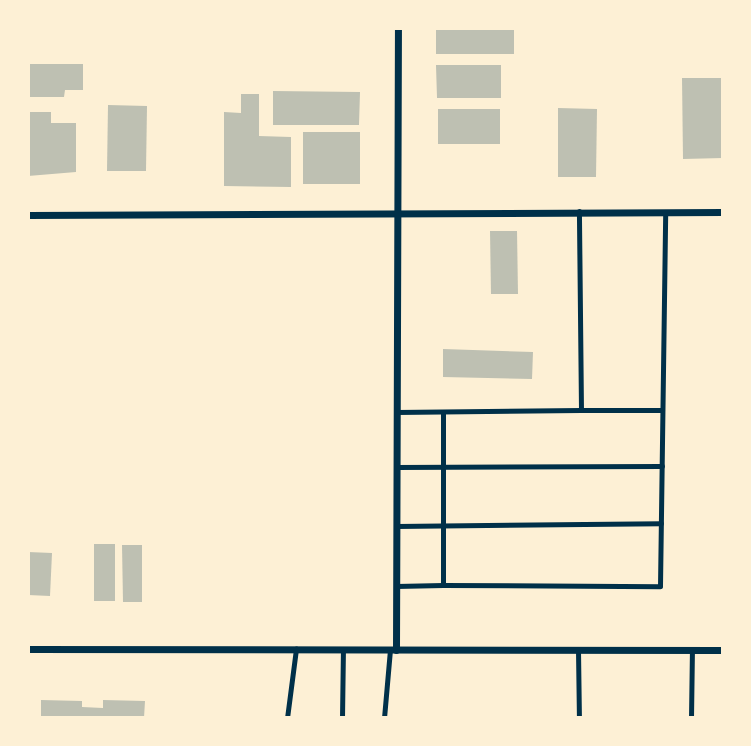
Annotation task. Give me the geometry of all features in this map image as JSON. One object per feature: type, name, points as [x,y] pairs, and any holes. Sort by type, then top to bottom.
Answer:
[{"type":"street","points":[[393,650],[396,586],[398,28]]},
{"type":"street","points":[[28,215],[723,212]]},
{"type":"street","points":[[28,649],[723,650]]},
{"type":"lane","points":[[579,211],[581,410]]},
{"type":"lane","points":[[396,586],[660,586],[665,212]]},
{"type":"lane","points":[[396,412],[662,410]]},
{"type":"lane","points":[[443,412],[443,586]]},
{"type":"lane","points":[[396,467],[662,466]]},
{"type":"lane","points":[[396,526],[661,523]]},
{"type":"lane","points":[[287,718],[296,649]]},
{"type":"lane","points":[[342,718],[343,650]]},
{"type":"lane","points":[[384,718],[393,650]]},
{"type":"lane","points":[[578,650],[579,718]]},
{"type":"lane","points":[[691,718],[692,650]]},
{"type":"building","points":[[436,28],[514,28],[514,54],[436,54]]},
{"type":"building","points":[[28,64],[83,64],[83,90],[65,90],[64,97],[28,97]]},
{"type":"building","points":[[436,65],[501,65],[501,98],[437,98]]},
{"type":"building","points":[[682,78],[723,78],[723,158],[683,159]]},
{"type":"building","points":[[273,91],[360,92],[359,125],[273,125]]},
{"type":"building","points":[[241,94],[259,94],[259,136],[291,137],[291,187],[224,186],[224,112],[241,113]]},
{"type":"building","points":[[108,105],[147,106],[146,171],[107,171]]},
{"type":"building","points":[[558,108],[597,109],[596,177],[558,177]]},
{"type":"building","points":[[438,109],[500,109],[500,144],[438,144]]},
{"type":"building","points":[[28,112],[51,112],[51,123],[76,123],[76,172],[28,176]]},
{"type":"building","points":[[303,132],[360,132],[360,184],[303,184]]},
{"type":"building","points":[[490,231],[517,231],[518,294],[491,294]]},
{"type":"building","points":[[443,349],[533,352],[532,379],[443,377]]},
{"type":"building","points":[[94,544],[115,544],[115,601],[94,601]]},
{"type":"building","points":[[122,545],[142,545],[142,602],[123,602]]},
{"type":"building","points":[[28,552],[52,553],[50,596],[28,595]]},
{"type":"building","points":[[41,700],[82,701],[82,707],[103,708],[103,700],[145,701],[144,718],[41,718]]}]
